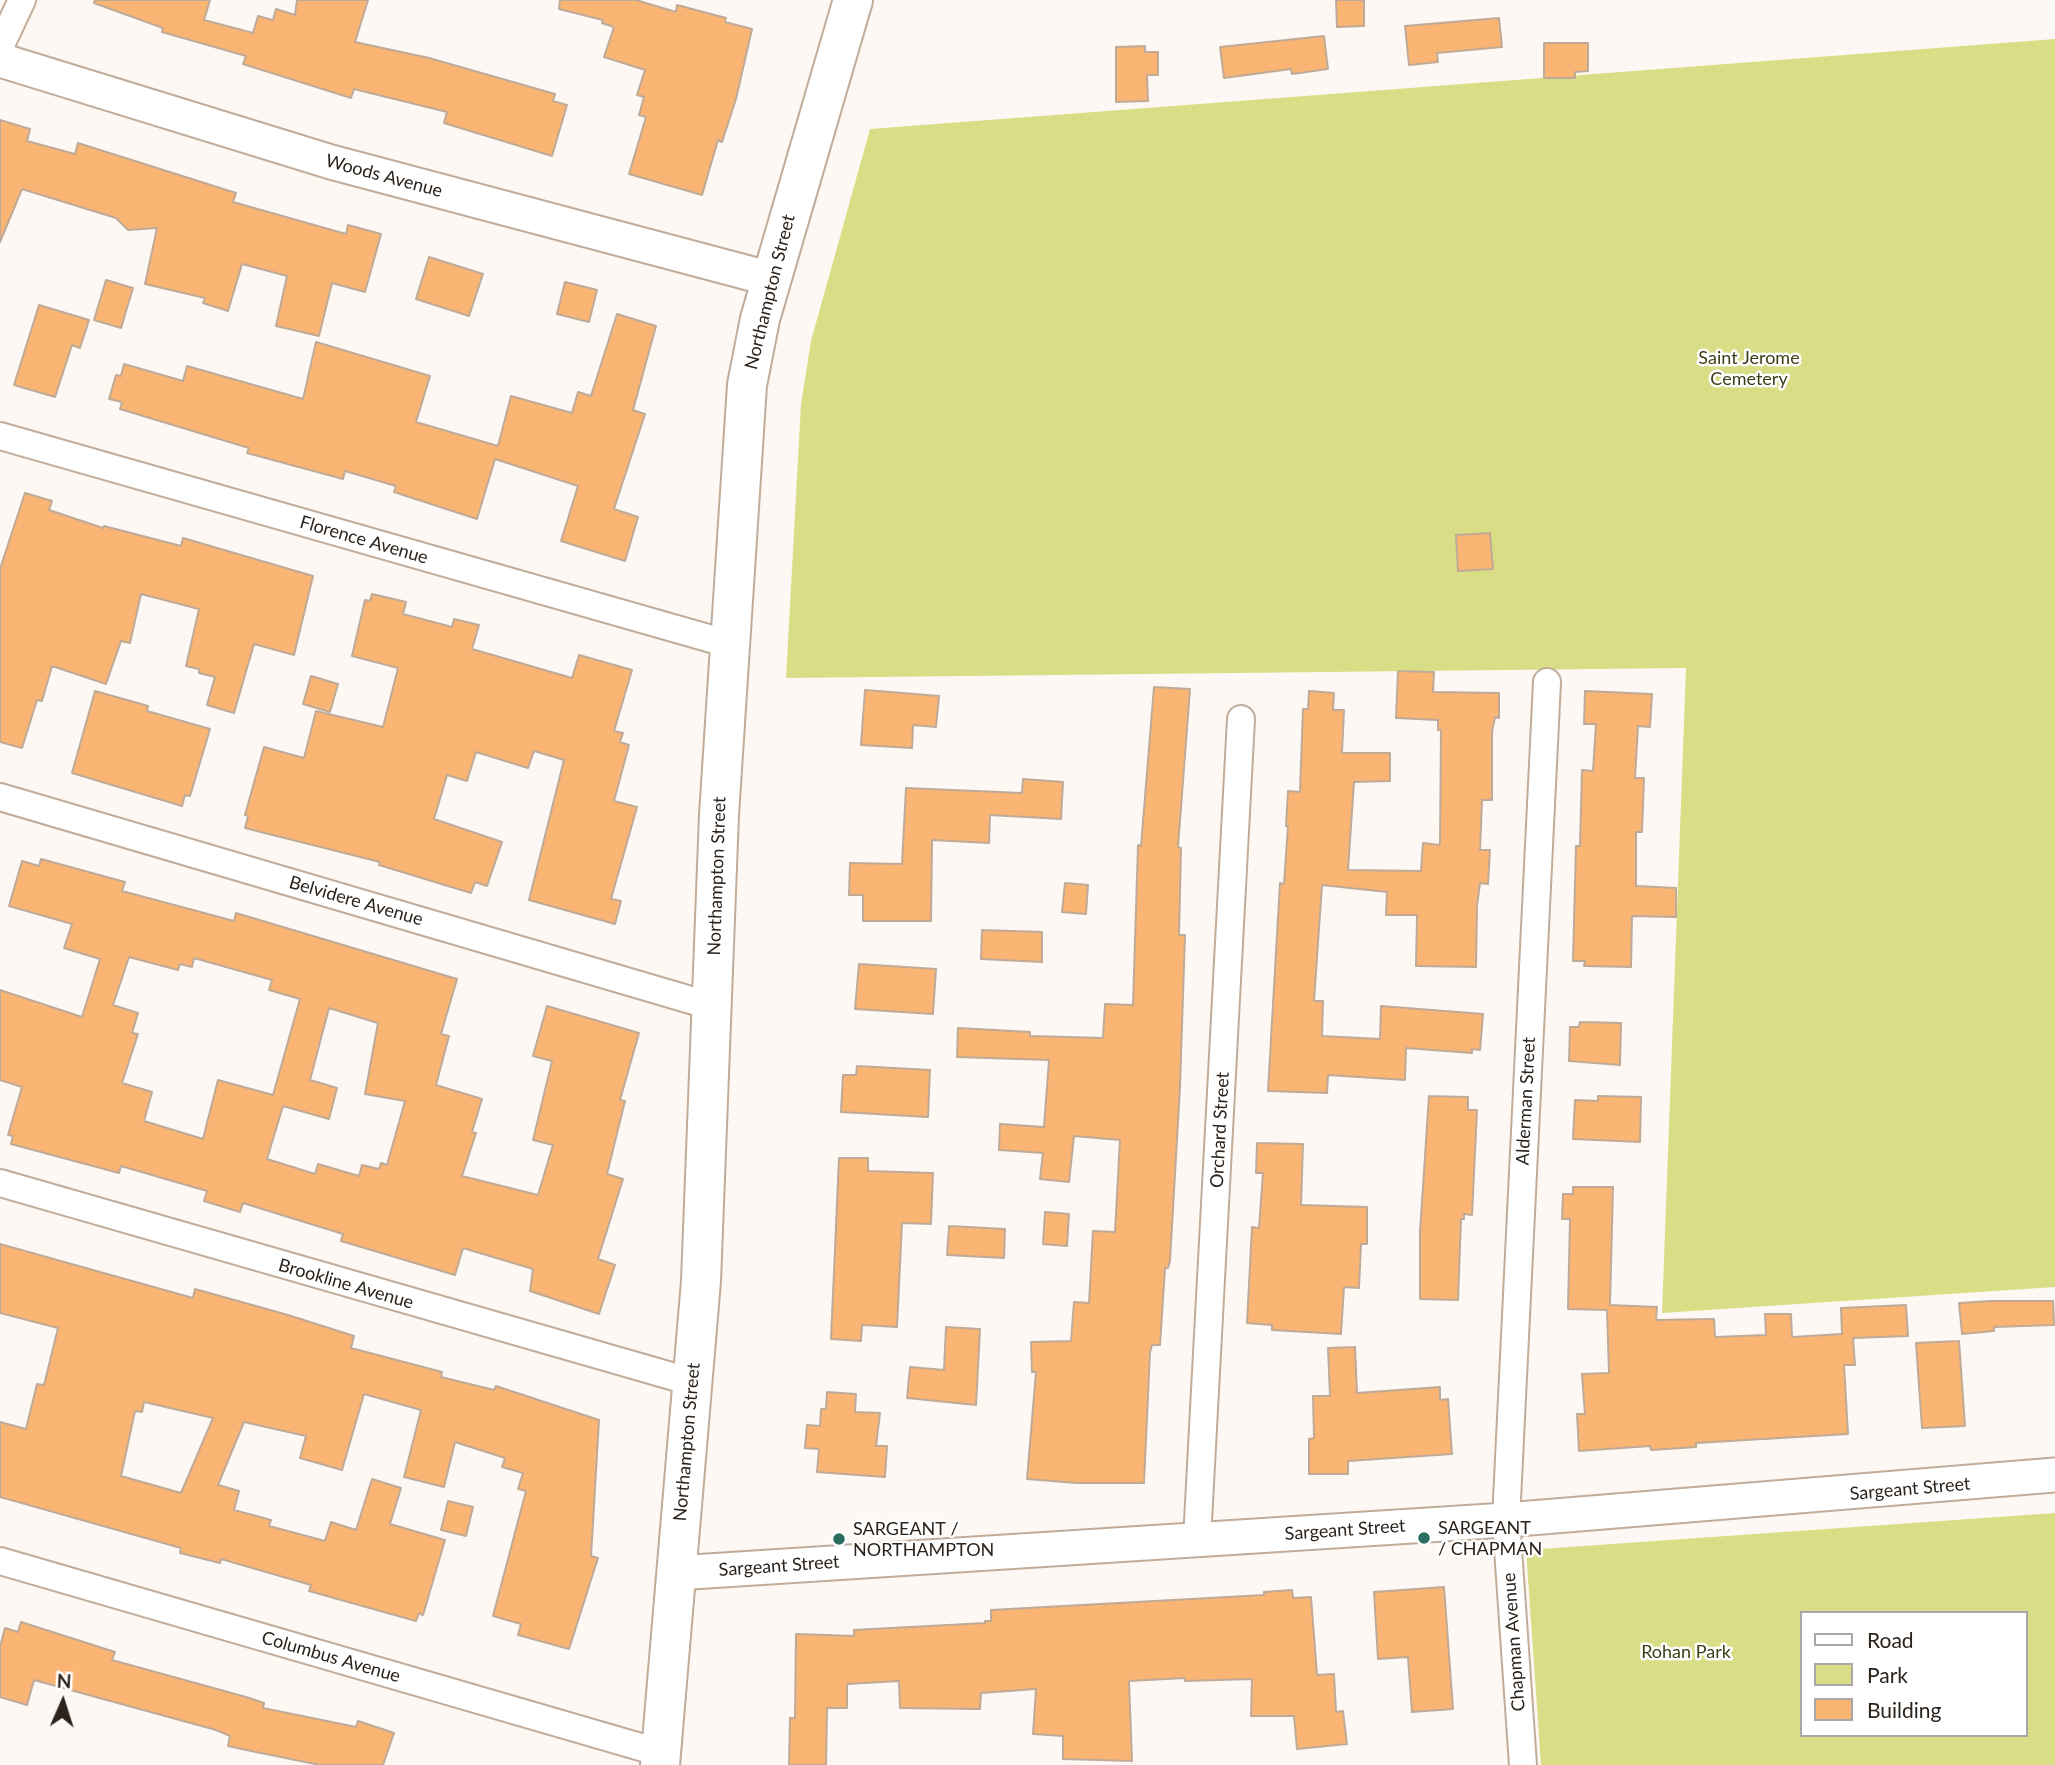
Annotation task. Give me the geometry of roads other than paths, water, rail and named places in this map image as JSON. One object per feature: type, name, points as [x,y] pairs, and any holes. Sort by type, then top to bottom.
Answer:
[{"type":"main road","name":"Northampton Street","points":[[661,1759],[701,1268],[729,644],[747,385],[771,279],[853,0]]},
{"type":"street","points":[[0,47],[22,0]]},
{"type":"street","name":"Woods Avenue","points":[[0,60],[331,162],[771,279]]},
{"type":"street","name":"Florence Avenue","points":[[0,436],[729,644]]},
{"type":"street","name":"Alderman Street","points":[[1506,1520],[1547,682]]},
{"type":"street","name":"Orchard Street","points":[[1197,1540],[1241,719]]},
{"type":"street","name":"Belvidere Avenue","points":[[0,797],[711,1006]]},
{"type":"street","name":"Brookline Avenue","points":[[0,1183],[692,1382]]},
{"type":"street","name":"Sargeant Street","points":[[676,1573],[1506,1520],[1887,1491],[2055,1475]]},
{"type":"street","name":"Chapman Avenue","points":[[1506,1520],[1523,1765]]},
{"type":"street","name":"Columbus Avenue","points":[[0,1561],[661,1759]]},
{"type":"place","name":"SARGEANT / CHAPMAN","points":[[1424,1538]]},
{"type":"place","name":"SARGEANT / NORTHAMPTON","points":[[839,1539]]},
{"type":"park label","name":"Saint Jerome Cemetery","points":[[1749,368]]},
{"type":"park label","name":"Rohan Park","points":[[1686,1652]]}]
